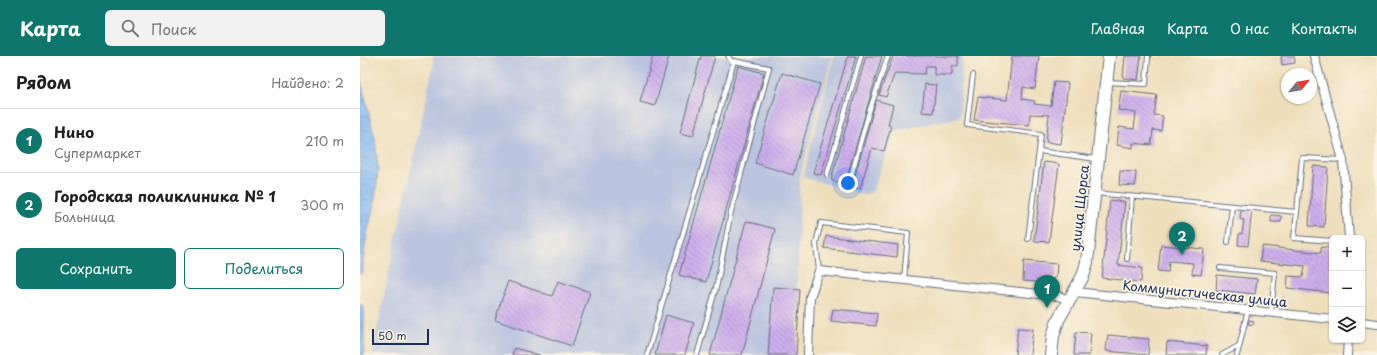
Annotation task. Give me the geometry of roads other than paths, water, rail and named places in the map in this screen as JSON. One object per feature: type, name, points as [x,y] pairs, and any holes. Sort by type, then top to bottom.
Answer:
[{"type":"main road","name":"улица Щорса","points":[[1051,355],[1055,328],[1058,320],[1083,276],[1087,262],[1109,56]]},
{"type":"street","points":[[1314,56],[1344,160],[1349,235]]},
{"type":"street","points":[[808,355],[810,297],[819,271]]},
{"type":"street","name":"Коммунистическая улица","points":[[819,271],[1058,296],[1248,310],[1329,319]]},
{"type":"street","points":[[1365,322],[1377,324]]},
{"type":"street","points":[[1347,355],[1348,343]]},
{"type":"lane","points":[[697,355],[717,284],[731,212],[769,68],[731,61],[728,56]]},
{"type":"lane","points":[[827,174],[862,56]]},
{"type":"lane","points":[[850,180],[868,115],[888,56]]},
{"type":"lane","points":[[1106,82],[1146,84],[1148,56]]},
{"type":"lane","points":[[647,355],[734,61]]},
{"type":"lane","points":[[973,75],[967,125],[1041,134],[1028,239]]},
{"type":"lane","points":[[1039,151],[1098,159]]},
{"type":"lane","points":[[1329,241],[1294,238],[1302,158],[1344,160]]},
{"type":"lane","points":[[1094,193],[1297,212]]},
{"type":"lane","points":[[1127,259],[1132,197]]},
{"type":"lane","points":[[1228,242],[1232,206]]},
{"type":"lane","points":[[819,271],[816,243],[821,223],[908,233],[904,280]]},
{"type":"lane","points":[[1220,268],[1275,274],[1271,312]]},
{"type":"lane","points":[[1237,355],[1248,310]]},
{"type":"lane","points":[[1222,355],[1240,345]]},
{"type":"water","points":[[360,78],[375,139],[378,170],[375,199],[360,275]]},
{"type":"water","points":[[360,304],[364,310],[364,355],[360,355]]},
{"type":"place","name":"Городская поликлиника № 1","points":[[1182,255]]},
{"type":"place","name":"Нино","points":[[1047,308]]}]
